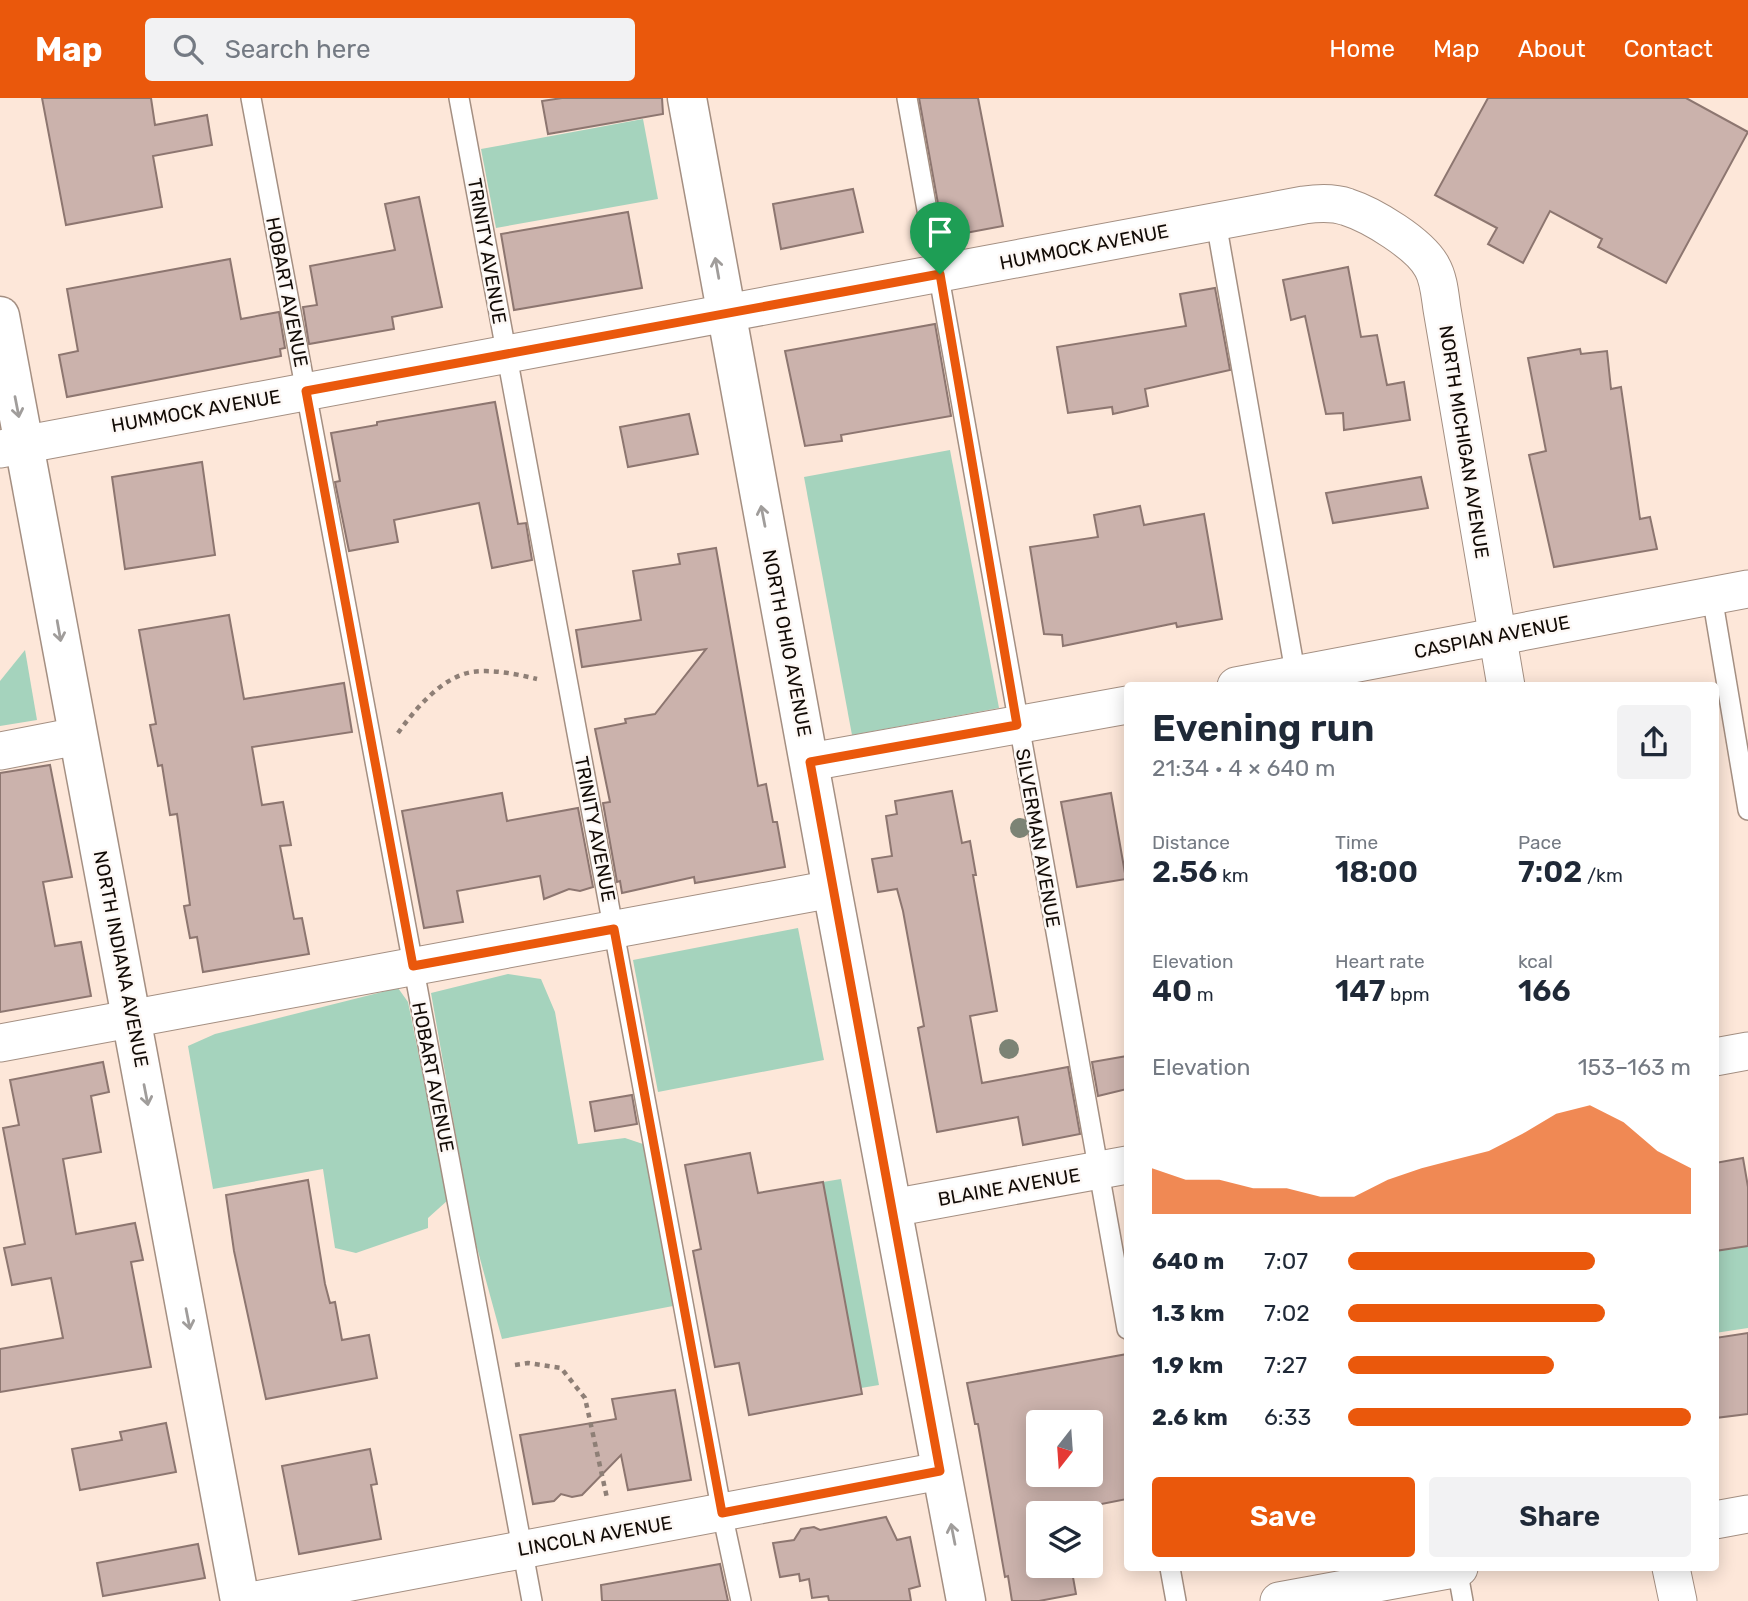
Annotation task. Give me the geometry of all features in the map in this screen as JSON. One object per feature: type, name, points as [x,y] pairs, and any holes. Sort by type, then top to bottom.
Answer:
[{"type":"street","name":"NORTH OHIO AVENUE","points":[[687,98],[966,1601]]},
{"type":"street","name":"HUMMOCK AVENUE","points":[[12,447],[1315,203],[1348,207],[1380,224]]},
{"type":"street","name":"NORTH MICHIGAN AVENUE","points":[[1380,224],[1425,257],[1433,267],[1437,281],[1505,682]]},
{"type":"street","name":"NORTH INDIANA AVENUE","points":[[0,316],[12,447],[78,736],[240,1601]]},
{"type":"street","name":"CASPIAN AVENUE","points":[[1296,681],[1497,636],[1748,589]]},
{"type":"street","points":[[810,762],[1124,706]]},
{"type":"street","points":[[0,751],[78,736]]},
{"type":"street","points":[[0,1043],[832,889]]},
{"type":"street","points":[[1719,1056],[1748,1051]]},
{"type":"street","name":"BLAINE AVENUE","points":[[892,1208],[1113,1168]]},
{"type":"street","name":"LINCOLN AVENUE","points":[[250,1601],[940,1471]]},
{"type":"street","points":[[1719,1519],[1748,1514]]},
{"type":"street","points":[[1279,1601],[1442,1571]]},
{"type":"street","points":[[1672,1571],[1678,1601]]},
{"type":"lane","name":"HOBART AVENUE","points":[[251,98],[532,1601]]},
{"type":"lane","name":"TRINITY AVENUE","points":[[459,98],[722,1513],[741,1601]]},
{"type":"lane","name":"SILVERMAN AVENUE","points":[[907,98],[1017,725],[1113,1168],[1124,1294]]},
{"type":"lane","points":[[1216,222],[1296,681]]},
{"type":"lane","points":[[1712,596],[1748,810]]},
{"type":"lane","points":[[1171,1571],[1176,1601]]},
{"type":"lane","points":[[1458,1571],[1463,1601]]},
{"type":"path","points":[[375,765],[413,712],[447,683],[471,672],[510,673],[548,682],[570,698]]},
{"type":"path","points":[[488,1368],[528,1363],[561,1368],[585,1398],[614,1533]]},
{"type":"green space","points":[[643,119],[658,199],[496,228],[481,149]]},
{"type":"green space","points":[[950,450],[999,708],[852,735],[804,477]]},
{"type":"green space","points":[[25,650],[37,720],[0,726],[0,681]]},
{"type":"green space","points":[[798,928],[824,1060],[658,1092],[633,960]]},
{"type":"green space","points":[[508,974],[541,979],[555,1012],[578,1144],[625,1138],[646,1145],[673,1306],[502,1339],[473,1233],[431,993]]},
{"type":"green space","points":[[398,988],[408,1002],[448,1200],[428,1218],[428,1228],[356,1253],[335,1248],[323,1169],[213,1189],[188,1046],[215,1034]]},
{"type":"green space","points":[[841,1179],[879,1385],[861,1388],[823,1182]]},
{"type":"green space","points":[[1748,1246],[1748,1328],[1719,1332],[1719,1250]]},
{"type":"building","points":[[42,98],[151,98],[155,125],[207,115],[212,145],[153,156],[162,207],[66,225]]},
{"type":"building","points":[[562,98],[662,98],[663,114],[548,134],[542,101]]},
{"type":"building","points":[[919,98],[978,98],[1003,226],[944,237]]},
{"type":"building","points":[[1488,98],[1686,98],[1748,132],[1666,283],[1598,247],[1602,239],[1550,211],[1523,263],[1488,244],[1497,228],[1435,195]]},
{"type":"building","points":[[853,189],[863,232],[781,249],[773,204]]},
{"type":"building","points":[[419,197],[442,307],[392,317],[394,329],[309,344],[303,307],[317,305],[310,266],[395,250],[385,204]]},
{"type":"building","points":[[628,212],[642,288],[514,310],[501,234]]},
{"type":"building","points":[[230,259],[241,319],[279,312],[285,348],[280,349],[281,356],[67,397],[59,355],[78,351],[67,289]]},
{"type":"building","points":[[1348,267],[1361,337],[1377,335],[1387,385],[1404,382],[1410,420],[1344,430],[1343,413],[1326,414],[1305,316],[1291,320],[1283,280]]},
{"type":"building","points":[[1215,288],[1230,370],[1145,389],[1148,406],[1113,414],[1112,407],[1068,413],[1057,347],[1186,326],[1180,294]]},
{"type":"building","points":[[935,324],[951,416],[841,435],[842,441],[805,446],[785,351]]},
{"type":"building","points":[[1580,349],[1581,354],[1607,351],[1611,389],[1621,387],[1640,519],[1650,517],[1657,549],[1554,567],[1529,455],[1546,451],[1528,358]]},
{"type":"building","points":[[495,402],[518,524],[526,523],[532,560],[492,568],[479,503],[394,520],[398,542],[349,551],[335,482],[340,481],[331,433],[377,425],[377,422]]},
{"type":"building","points":[[689,414],[698,454],[628,467],[620,427]]},
{"type":"building","points":[[202,462],[215,555],[125,569],[112,477]]},
{"type":"building","points":[[1421,477],[1428,508],[1333,523],[1326,493]]},
{"type":"building","points":[[1140,506],[1144,525],[1204,514],[1222,619],[1177,627],[1176,623],[1063,646],[1062,635],[1044,634],[1030,547],[1098,537],[1094,515]]},
{"type":"building","points":[[716,548],[758,786],[766,784],[773,822],[777,822],[785,867],[695,883],[694,877],[622,893],[620,881],[617,882],[603,803],[610,802],[595,729],[626,723],[625,719],[655,714],[706,649],[582,667],[576,630],[641,620],[633,571],[680,564],[678,554]]},
{"type":"building","points":[[229,615],[244,699],[344,683],[352,732],[252,747],[262,805],[283,802],[291,845],[280,846],[294,919],[302,918],[309,954],[203,972],[197,937],[190,938],[184,906],[190,905],[177,814],[170,815],[162,765],[158,766],[150,725],[156,724],[139,630]]},
{"type":"building","points":[[50,765],[72,877],[43,882],[55,946],[81,942],[91,996],[0,1012],[0,773]]},
{"type":"building","points":[[952,791],[962,843],[970,841],[976,875],[973,875],[997,1011],[970,1016],[982,1083],[1068,1067],[1080,1134],[1023,1145],[1018,1117],[937,1132],[918,1028],[924,1026],[903,911],[897,889],[878,892],[872,859],[892,856],[886,816],[897,814],[895,801]]},
{"type":"building","points":[[502,793],[507,821],[578,808],[593,887],[580,891],[569,889],[544,899],[540,876],[457,891],[463,922],[424,928],[402,811]]},
{"type":"building","points":[[1111,793],[1124,879],[1077,887],[1061,802]]},
{"type":"building","points":[[1124,1057],[1124,1090],[1098,1096],[1092,1062]]},
{"type":"building","points":[[103,1062],[109,1092],[91,1096],[101,1152],[63,1159],[76,1234],[135,1223],[143,1260],[131,1262],[151,1367],[0,1392],[0,1349],[63,1338],[51,1278],[12,1285],[4,1248],[25,1244],[3,1128],[19,1125],[10,1080]]},
{"type":"building","points":[[632,1095],[637,1124],[595,1131],[590,1102]]},
{"type":"building","points":[[750,1153],[758,1193],[823,1182],[862,1394],[749,1415],[739,1363],[715,1367],[693,1251],[701,1249],[685,1165]]},
{"type":"building","points":[[1743,1158],[1748,1187],[1748,1246],[1719,1250],[1719,1162]]},
{"type":"building","points":[[308,1180],[325,1284],[330,1303],[335,1302],[342,1340],[369,1335],[377,1378],[266,1399],[234,1251],[226,1195]]},
{"type":"building","points":[[1748,1333],[1748,1414],[1719,1418],[1719,1337]]},
{"type":"building","points":[[1124,1355],[1124,1500],[1103,1504],[1103,1501],[1026,1501],[1026,1578],[1073,1578],[1076,1594],[1039,1601],[1012,1601],[1008,1576],[1005,1577],[978,1424],[975,1424],[967,1383]]},
{"type":"building","points":[[675,1390],[691,1480],[628,1490],[621,1455],[582,1495],[572,1497],[561,1494],[554,1501],[533,1504],[520,1435],[616,1419],[612,1399]]},
{"type":"building","points":[[166,1423],[176,1472],[80,1490],[72,1449],[122,1440],[120,1432]]},
{"type":"building","points":[[370,1449],[377,1484],[371,1485],[381,1539],[299,1554],[282,1466]]},
{"type":"building","points":[[886,1517],[897,1540],[910,1537],[920,1586],[909,1589],[911,1601],[829,1601],[828,1596],[812,1598],[809,1579],[800,1581],[799,1574],[780,1577],[773,1543],[794,1540],[801,1529],[814,1527],[820,1530]]},
{"type":"building","points":[[198,1544],[205,1578],[103,1596],[97,1563]]},
{"type":"building","points":[[720,1564],[728,1601],[602,1601],[601,1585]]},
{"type":"route","points":[[940,274],[1017,725],[810,762],[940,1471],[722,1513],[614,929],[413,966],[306,391],[940,274]]}]
